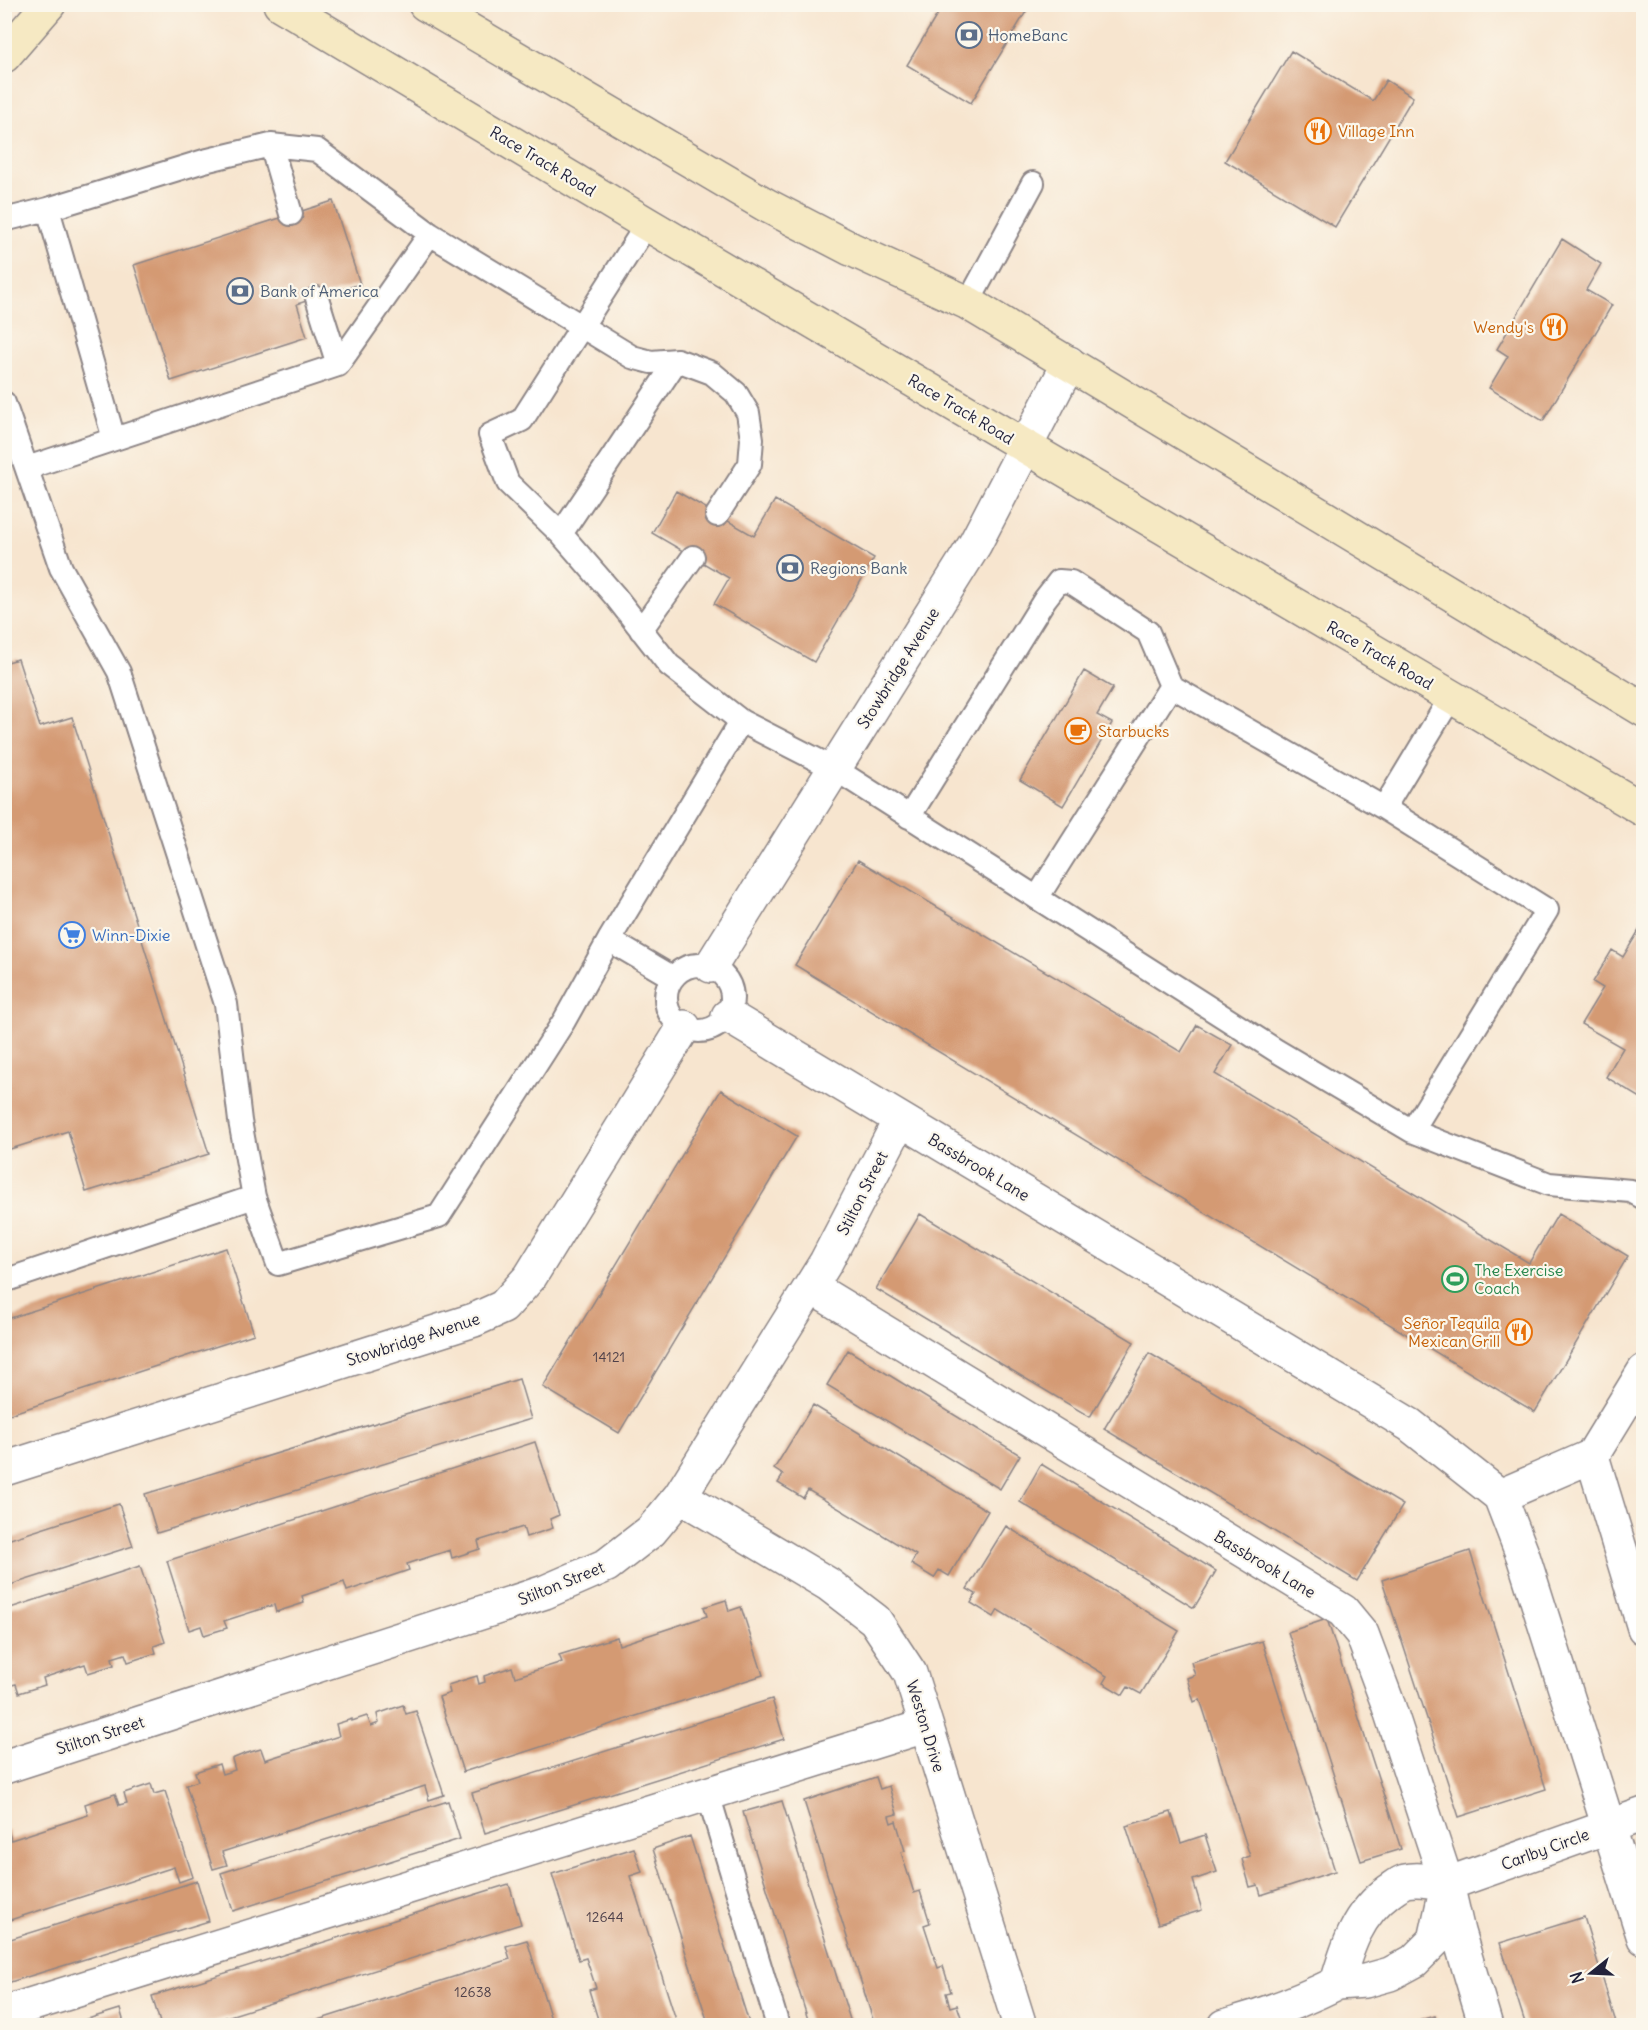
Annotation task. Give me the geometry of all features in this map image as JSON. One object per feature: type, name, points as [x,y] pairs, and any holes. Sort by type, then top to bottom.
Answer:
[{"type":"main road","points":[[4,56],[50,4]]},
{"type":"main road","name":"Race Track Road","points":[[280,4],[1024,447],[1644,810]]},
{"type":"main road","points":[[425,4],[766,205],[851,249],[968,303],[1644,710]]},
{"type":"street","name":"Stowbridge Avenue","points":[[711,966],[975,544],[1069,363]]},
{"type":"street","name":"Bassbrook Lane","points":[[728,1016],[1410,1425],[1500,1496]]},
{"type":"street","name":"Stowbridge Avenue","points":[[4,1469],[474,1320],[503,1307],[530,1277],[684,1027]]},
{"type":"street","name":"Stilton Street","points":[[4,1767],[545,1593],[607,1565],[651,1531],[680,1496],[826,1262],[900,1120]]},
{"type":"street","name":"Bassbrook Lane","points":[[811,1287],[1343,1611],[1362,1634],[1447,1884],[1458,1932],[1486,2025]]},
{"type":"street","points":[[1644,1371],[1592,1456],[1500,1496],[1523,1557],[1644,1938]]},
{"type":"street","points":[[1592,1456],[1644,1628]]},
{"type":"street","name":"Weston Drive","points":[[680,1496],[828,1584],[876,1620],[910,1673],[1020,2025]]},
{"type":"street","points":[[4,2013],[925,1726]]},
{"type":"street","name":"Carlby Circle","points":[[1337,1983],[1358,1923],[1377,1899],[1403,1881],[1424,1880],[1447,1884],[1644,1814]]},
{"type":"street","points":[[1225,2025],[1257,2017],[1337,1983],[1365,1981],[1390,1974],[1414,1961],[1435,1941],[1447,1884]]},
{"type":"lane","points":[[270,145],[291,214]]},
{"type":"lane","points":[[4,220],[48,209],[204,161],[270,145],[317,150],[430,234],[632,357],[651,362],[677,360],[711,373],[736,393],[748,413],[752,439],[750,464],[717,515]]},
{"type":"lane","points":[[968,303],[1033,183]]},
{"type":"lane","points":[[48,209],[114,439]]},
{"type":"lane","points":[[647,224],[522,420],[490,435],[508,483],[561,534],[615,596],[669,665],[741,721],[835,769],[1277,1051],[1412,1131],[1549,1184],[1631,1191],[1644,1198]]},
{"type":"lane","points":[[27,468],[338,365],[430,234]]},
{"type":"lane","points":[[317,298],[338,365]]},
{"type":"lane","points":[[561,534],[677,360]]},
{"type":"lane","points":[[4,403],[61,568],[118,672],[226,1004],[240,1122],[254,1197],[278,1264],[439,1216],[564,1021],[609,940],[741,721]]},
{"type":"lane","points":[[641,630],[693,557]]},
{"type":"lane","points":[[909,817],[1039,609],[1059,581],[1071,582],[1148,632],[1171,686],[1384,808],[1547,910],[1412,1131]]},
{"type":"lane","points":[[1037,898],[1171,686]]},
{"type":"lane","points":[[1384,808],[1451,697]]},
{"type":"lane","points":[[609,940],[672,977]]},
{"type":"lane","points":[[692,964],[711,966],[729,982],[733,993],[728,1016],[719,1025],[702,1032],[684,1027],[675,1021],[668,1009],[666,995],[672,977],[692,964]]},
{"type":"lane","points":[[4,1281],[254,1197]]},
{"type":"lane","points":[[708,1794],[778,2025]]},
{"type":"building","name":"HomeBanc","points":[[943,5],[1030,5],[971,103],[907,65]]},
{"type":"building","name":"Village Inn","points":[[1291,51],[1373,101],[1386,80],[1413,97],[1335,227],[1225,161]]},
{"type":"building","name":"Bank of America","points":[[333,201],[360,284],[297,304],[307,337],[171,381],[134,265]]},
{"type":"building","name":"Wendy's","points":[[1562,239],[1601,264],[1586,290],[1612,305],[1543,421],[1489,388],[1508,356],[1497,349]]},
{"type":"building","name":"Regions Bank","points":[[676,491],[754,536],[775,500],[874,558],[814,662],[714,604],[729,578],[652,533]]},
{"type":"building","name":"Winn-Dixie","points":[[18,659],[40,727],[72,717],[209,1154],[86,1192],[68,1131],[4,1151],[4,663]]},
{"type":"building","name":"Starbucks","points":[[1084,671],[1113,688],[1097,715],[1112,723],[1063,806],[1020,780]]},
{"type":"building","points":[[858,860],[1181,1052],[1197,1025],[1232,1045],[1215,1074],[1529,1263],[1558,1214],[1628,1256],[1535,1412],[795,965]]},
{"type":"building","points":[[1644,922],[1644,1100],[1606,1077],[1623,1048],[1581,1024],[1603,988],[1593,982],[1612,950],[1623,957]]},
{"type":"building","points":[[721,1090],[797,1136],[619,1433],[543,1387]]},
{"type":"building","points":[[920,1214],[1134,1342],[1090,1417],[876,1289]]},
{"type":"building","points":[[226,1248],[254,1334],[4,1416],[4,1320]]},
{"type":"building","points":[[848,1350],[1020,1455],[1000,1489],[827,1385]]},
{"type":"building","points":[[1149,1353],[1403,1505],[1357,1581],[1104,1429]]},
{"type":"building","points":[[519,1379],[531,1419],[157,1533],[145,1494]]},
{"type":"building","points":[[813,1405],[988,1511],[949,1576],[939,1570],[934,1578],[911,1564],[916,1555],[808,1490],[803,1498],[778,1483],[783,1475],[774,1469]]},
{"type":"building","points":[[535,1442],[559,1515],[550,1519],[553,1528],[526,1537],[523,1527],[478,1541],[480,1549],[452,1558],[450,1550],[407,1564],[409,1570],[347,1591],[344,1582],[302,1596],[304,1603],[276,1612],[274,1605],[224,1621],[227,1628],[204,1635],[201,1626],[189,1630],[167,1561]]},
{"type":"building","points":[[1041,1464],[1216,1571],[1194,1608],[1020,1502]]},
{"type":"building","points":[[119,1504],[133,1546],[4,1587],[4,1541]]},
{"type":"building","points":[[1006,1526],[1179,1631],[1141,1694],[1128,1687],[1123,1695],[1103,1683],[1107,1676],[998,1610],[994,1617],[971,1603],[976,1594],[967,1589]]},
{"type":"building","points":[[1470,1551],[1546,1789],[1459,1817],[1382,1580]]},
{"type":"building","points":[[140,1566],[165,1642],[154,1646],[156,1653],[128,1662],[125,1654],[112,1658],[114,1665],[88,1673],[85,1664],[43,1678],[45,1685],[19,1693],[16,1684],[4,1687],[4,1610]]},
{"type":"building","points":[[726,1600],[729,1611],[741,1607],[763,1675],[463,1772],[439,1697],[450,1693],[448,1685],[477,1676],[479,1684],[485,1682],[484,1676],[512,1667],[515,1677],[562,1662],[559,1655],[617,1637],[619,1645],[707,1616],[704,1607]]},
{"type":"building","points":[[1327,1619],[1401,1849],[1361,1861],[1288,1632]]},
{"type":"building","points":[[1262,1641],[1335,1871],[1261,1895],[1258,1885],[1250,1887],[1242,1859],[1250,1856],[1200,1699],[1194,1702],[1187,1678],[1195,1675],[1191,1662]]},
{"type":"building","points":[[772,1699],[784,1739],[485,1833],[472,1793]]},
{"type":"building","points":[[403,1705],[406,1714],[416,1711],[444,1795],[429,1800],[425,1786],[222,1852],[227,1865],[213,1869],[186,1785],[198,1781],[195,1772],[219,1764],[222,1774],[235,1770],[232,1759],[244,1754],[261,1749],[265,1760],[339,1736],[336,1724],[367,1716],[371,1726],[379,1723],[377,1714]]},
{"type":"building","points":[[876,1777],[880,1789],[889,1786],[897,1814],[889,1816],[891,1823],[896,1821],[905,1851],[901,1852],[914,1893],[920,1891],[930,1923],[924,1925],[938,1968],[943,1966],[951,1992],[946,1993],[950,2007],[957,2005],[964,2026],[875,2026],[804,1801]]},
{"type":"building","points":[[151,1784],[154,1794],[165,1791],[193,1877],[179,1882],[174,1867],[4,1922],[4,1831],[8,1830],[11,1840],[88,1815],[85,1804],[115,1794],[119,1805],[127,1803],[124,1793]]},
{"type":"building","points":[[448,1801],[460,1839],[233,1911],[221,1873]]},
{"type":"building","points":[[782,1801],[852,2026],[810,2026],[743,1812]]},
{"type":"building","points":[[1171,1812],[1181,1843],[1205,1835],[1217,1872],[1193,1880],[1202,1910],[1158,1924],[1126,1826]]},
{"type":"building","points":[[690,1836],[750,2026],[709,2026],[653,1849]]},
{"type":"building","points":[[634,1848],[642,1872],[630,1876],[678,2026],[600,2026],[589,1990],[596,1988],[586,1958],[579,1960],[552,1874]]},
{"type":"building","points":[[197,1881],[209,1921],[4,1984],[4,1941]]},
{"type":"building","points":[[509,1884],[521,1924],[198,2026],[161,2026],[152,1996]]},
{"type":"building","points":[[1584,1917],[1617,2026],[1526,2026],[1500,1943]]},
{"type":"building","points":[[527,1940],[553,2026],[299,2026],[510,1959],[506,1946]]},
{"type":"building","points":[[120,2009],[125,2026],[68,2026],[68,2025]]},
{"type":"building","points":[[1435,2016],[1437,2024],[1449,2020],[1451,2026],[1413,2026],[1412,2023]]},
{"type":"place","name":"HomeBanc","points":[[969,35]]},
{"type":"place","name":"Village Inn","points":[[1318,131]]},
{"type":"place","name":"Bank of America","points":[[240,291]]},
{"type":"place","name":"Wendy's","points":[[1554,327]]},
{"type":"place","name":"Regions Bank","points":[[790,568]]},
{"type":"place","name":"Starbucks","points":[[1078,731]]},
{"type":"place","name":"Winn-Dixie","points":[[72,935]]},
{"type":"place","name":"The Exercise Coach","points":[[1455,1279]]},
{"type":"place","name":"Señor Tequila Mexican Grill","points":[[1519,1332]]}]
